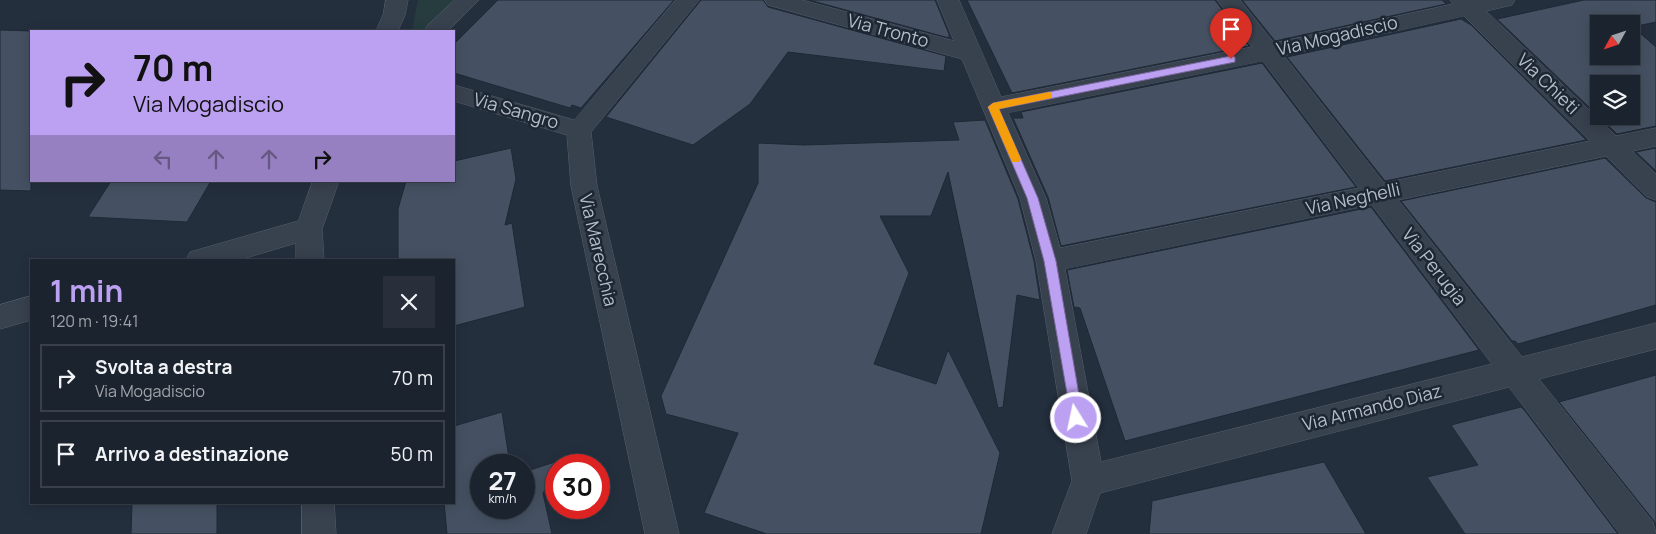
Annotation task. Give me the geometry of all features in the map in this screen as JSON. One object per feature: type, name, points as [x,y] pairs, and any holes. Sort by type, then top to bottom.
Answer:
[{"type":"street","points":[[387,30],[394,15],[397,0]]},
{"type":"street","points":[[436,30],[468,0]]},
{"type":"street","points":[[579,130],[688,0]]},
{"type":"street","name":"Via Tronto","points":[[776,0],[972,54]]},
{"type":"street","points":[[948,0],[1033,198],[1050,261],[1088,481],[1069,534]]},
{"type":"street","name":"Via Perugia","points":[[1228,0],[1641,534]]},
{"type":"street","name":"Via Mogadiscio","points":[[993,107],[1268,52],[1464,3],[1504,0]]},
{"type":"street","name":"Via Chieti","points":[[1464,3],[1656,190]]},
{"type":"street","name":"Via Sangro","points":[[455,93],[579,130]]},
{"type":"street","name":"Via Marecchia","points":[[579,130],[584,186],[662,534]]},
{"type":"street","name":"Via Neghelli","points":[[1050,261],[1656,137]]},
{"type":"street","points":[[310,259],[309,229],[326,182]]},
{"type":"street","points":[[204,259],[309,229]]},
{"type":"street","points":[[0,317],[30,308]]},
{"type":"street","name":"Via Armando Diaz","points":[[1088,481],[1656,336]]},
{"type":"street","points":[[318,504],[319,534]]},
{"type":"green space","points":[[418,0],[454,0],[423,30],[412,30]]},
{"type":"building","points":[[498,0],[674,0],[581,108],[572,105],[570,108],[455,73],[455,43]]},
{"type":"building","points":[[701,0],[763,0],[768,7],[946,56],[944,71],[788,52],[750,104],[693,145],[606,117]]},
{"type":"building","points":[[809,0],[935,0],[949,38]]},
{"type":"building","points":[[967,0],[1215,0],[1249,46],[1012,93]]},
{"type":"building","points":[[1242,0],[1442,0],[1446,4],[1275,41]]},
{"type":"building","points":[[1584,0],[1656,0],[1656,22],[1640,25],[1640,15],[1590,15],[1590,65],[1640,65],[1640,33],[1656,47],[1656,126],[1617,134],[1608,125],[1640,125],[1640,75],[1590,75],[1590,108],[1497,19]]},
{"type":"building","points":[[1461,19],[1471,25],[1586,140],[1385,181],[1287,57]]},
{"type":"building","points":[[0,30],[30,31],[31,191],[0,190]]},
{"type":"building","points":[[1262,63],[1356,187],[1061,246],[1048,197],[1013,118],[1023,118],[1021,112]]},
{"type":"building","points":[[985,120],[1018,199],[1034,261],[1040,300],[1017,295],[1003,407],[998,408],[948,172],[931,216],[880,216],[909,273],[874,364],[936,384],[948,350],[1000,453],[981,534],[767,534],[704,513],[738,433],[666,414],[661,396],[758,183],[758,143],[804,145],[959,140],[953,122]]},
{"type":"building","points":[[511,148],[516,179],[505,225],[512,223],[525,307],[455,326],[455,259],[398,259],[398,209],[406,182],[455,182],[455,161]]},
{"type":"building","points":[[1656,148],[1656,171],[1636,152]]},
{"type":"building","points":[[1605,158],[1646,198],[1656,202],[1656,305],[1518,344],[1512,341],[1401,201]]},
{"type":"building","points":[[110,182],[210,182],[187,222],[88,217]]},
{"type":"building","points":[[1371,207],[1479,350],[1125,441],[1080,308],[1074,307],[1067,270]]},
{"type":"building","points":[[1656,375],[1656,526],[1654,521],[1559,402]]},
{"type":"building","points":[[1521,407],[1618,534],[1465,534],[1427,477],[1478,465],[1451,425]]},
{"type":"building","points":[[502,412],[508,454],[470,454],[470,519],[535,519],[535,468],[545,465],[545,490],[543,493],[545,519],[549,519],[552,534],[447,534],[444,504],[455,504],[455,426]]},
{"type":"building","points":[[1324,462],[1366,534],[1149,534],[1152,501]]},
{"type":"building","points":[[132,504],[217,504],[217,534],[131,534]]},
{"type":"slow traffic","points":[[1016,159],[993,107],[1049,96]]},
{"type":"route","points":[[1076,418],[1050,261],[1033,198],[993,107],[1231,59]]}]
